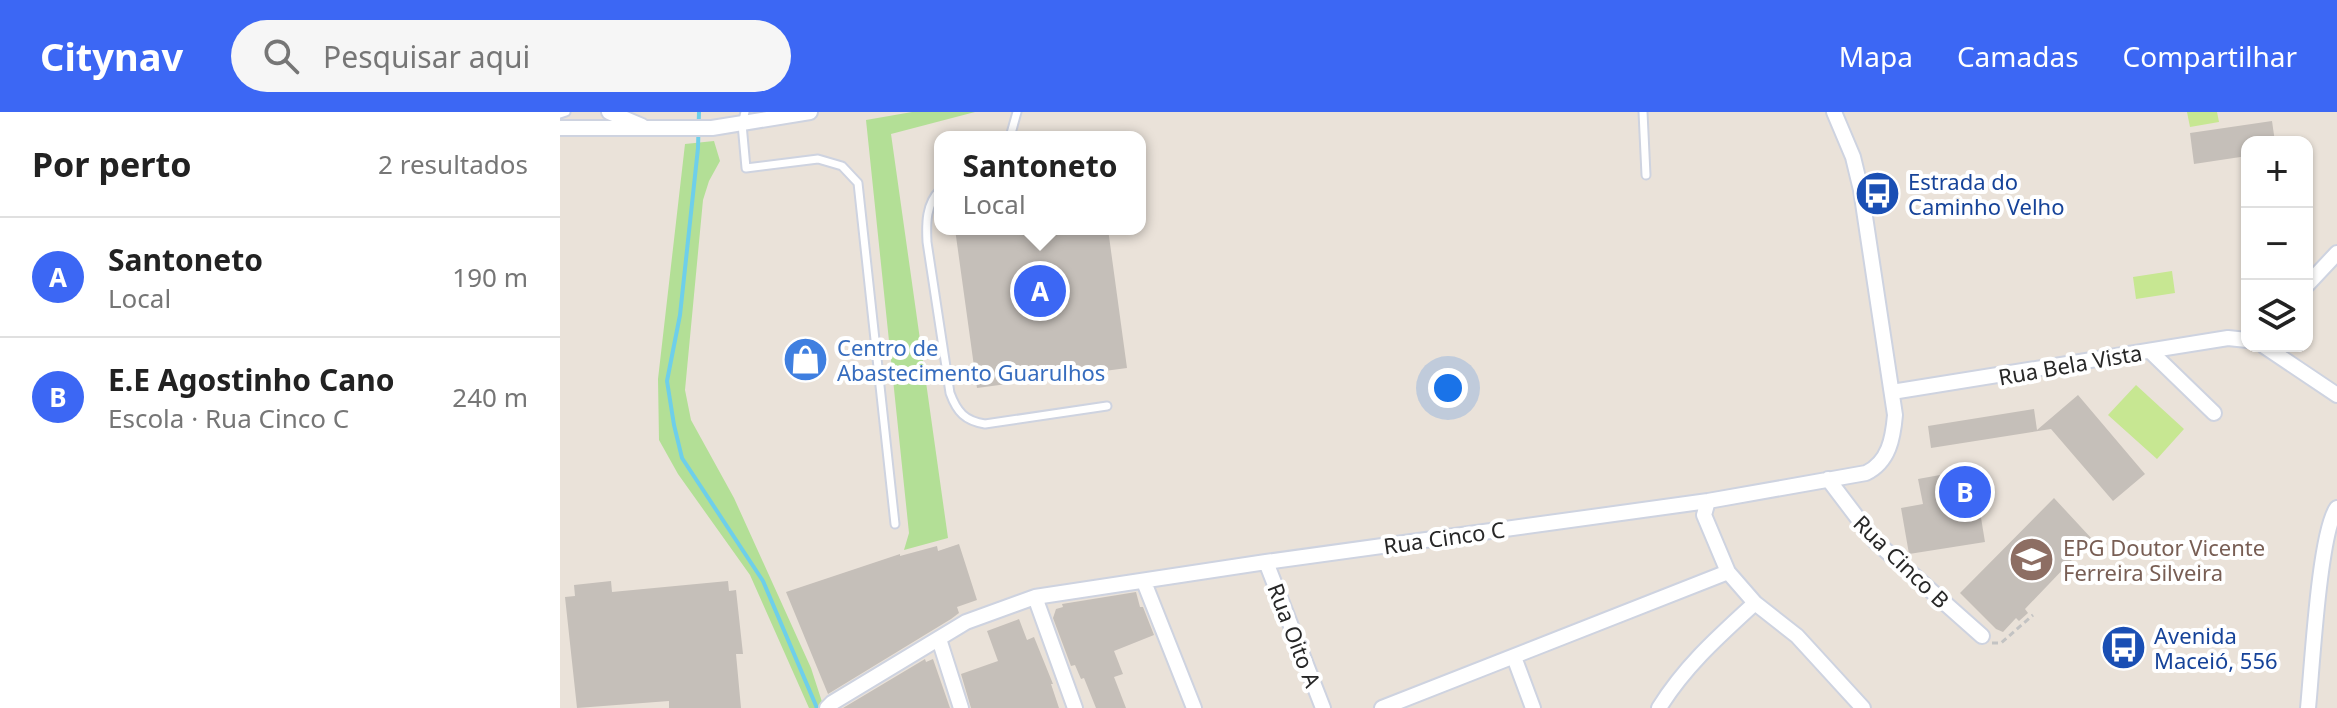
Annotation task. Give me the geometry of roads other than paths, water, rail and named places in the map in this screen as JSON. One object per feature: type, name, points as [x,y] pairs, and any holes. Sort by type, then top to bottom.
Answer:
[{"type":"street","points":[[609,112],[646,128]]},
{"type":"street","points":[[560,128],[712,128],[744,118],[810,112]]},
{"type":"street","points":[[1834,112],[1853,157],[1861,190],[1892,392]]},
{"type":"street","points":[[2312,280],[2337,253]]},
{"type":"street","name":"Rua Bela Vista","points":[[1892,392],[2228,338],[2241,339]]},
{"type":"street","points":[[2150,351],[2214,413]]},
{"type":"street","points":[[2273,352],[2337,395]]},
{"type":"street","name":"Rua Cinco C","points":[[827,708],[966,622],[1035,597],[1708,501],[1866,473],[1878,467],[1885,457],[1893,434],[1895,415],[1892,392]]},
{"type":"street","name":"Rua Cinco B","points":[[1828,479],[1875,541],[1982,636]]},
{"type":"street","points":[[1708,501],[1704,515],[1728,572],[1755,603],[1797,636],[1863,708]]},
{"type":"street","points":[[2308,708],[2325,545],[2334,512]]},
{"type":"street","name":"Rua Oito A","points":[[1266,562],[1323,708]]},
{"type":"street","points":[[1382,708],[1728,572]]},
{"type":"street","points":[[1144,582],[1194,708]]},
{"type":"street","points":[[1035,597],[1075,708]]},
{"type":"street","points":[[1659,708],[1676,680],[1703,650],[1755,603]]},
{"type":"street","points":[[939,639],[961,708]]},
{"type":"street","points":[[1514,657],[1533,708]]},
{"type":"lane","points":[[560,114],[566,112]]},
{"type":"lane","points":[[1643,112],[1646,175]]},
{"type":"lane","points":[[744,118],[746,168],[818,159],[842,166],[858,183],[895,524]]},
{"type":"lane","points":[[934,199],[929,206],[926,223],[927,242],[950,393],[959,413],[970,422],[985,424],[1107,406]]},
{"type":"waterway","points":[[699,112],[680,315],[667,381],[674,425],[682,458],[763,581],[817,708]]},
{"type":"place","name":"Estrada do Caminho Velho","points":[[1877,194]]},
{"type":"place","name":"Santoneto","points":[[1040,291]]},
{"type":"place","name":"Centro de Abastecimento Guarulhos","points":[[806,360]]},
{"type":"place","name":"E.E Agostinho Cano","points":[[1965,492]]},
{"type":"place","name":"EPG Doutor Vicente Ferreira Silveira","points":[[2032,560]]},
{"type":"place","name":"Avenida Maceió, 556","points":[[2123,648]]}]
